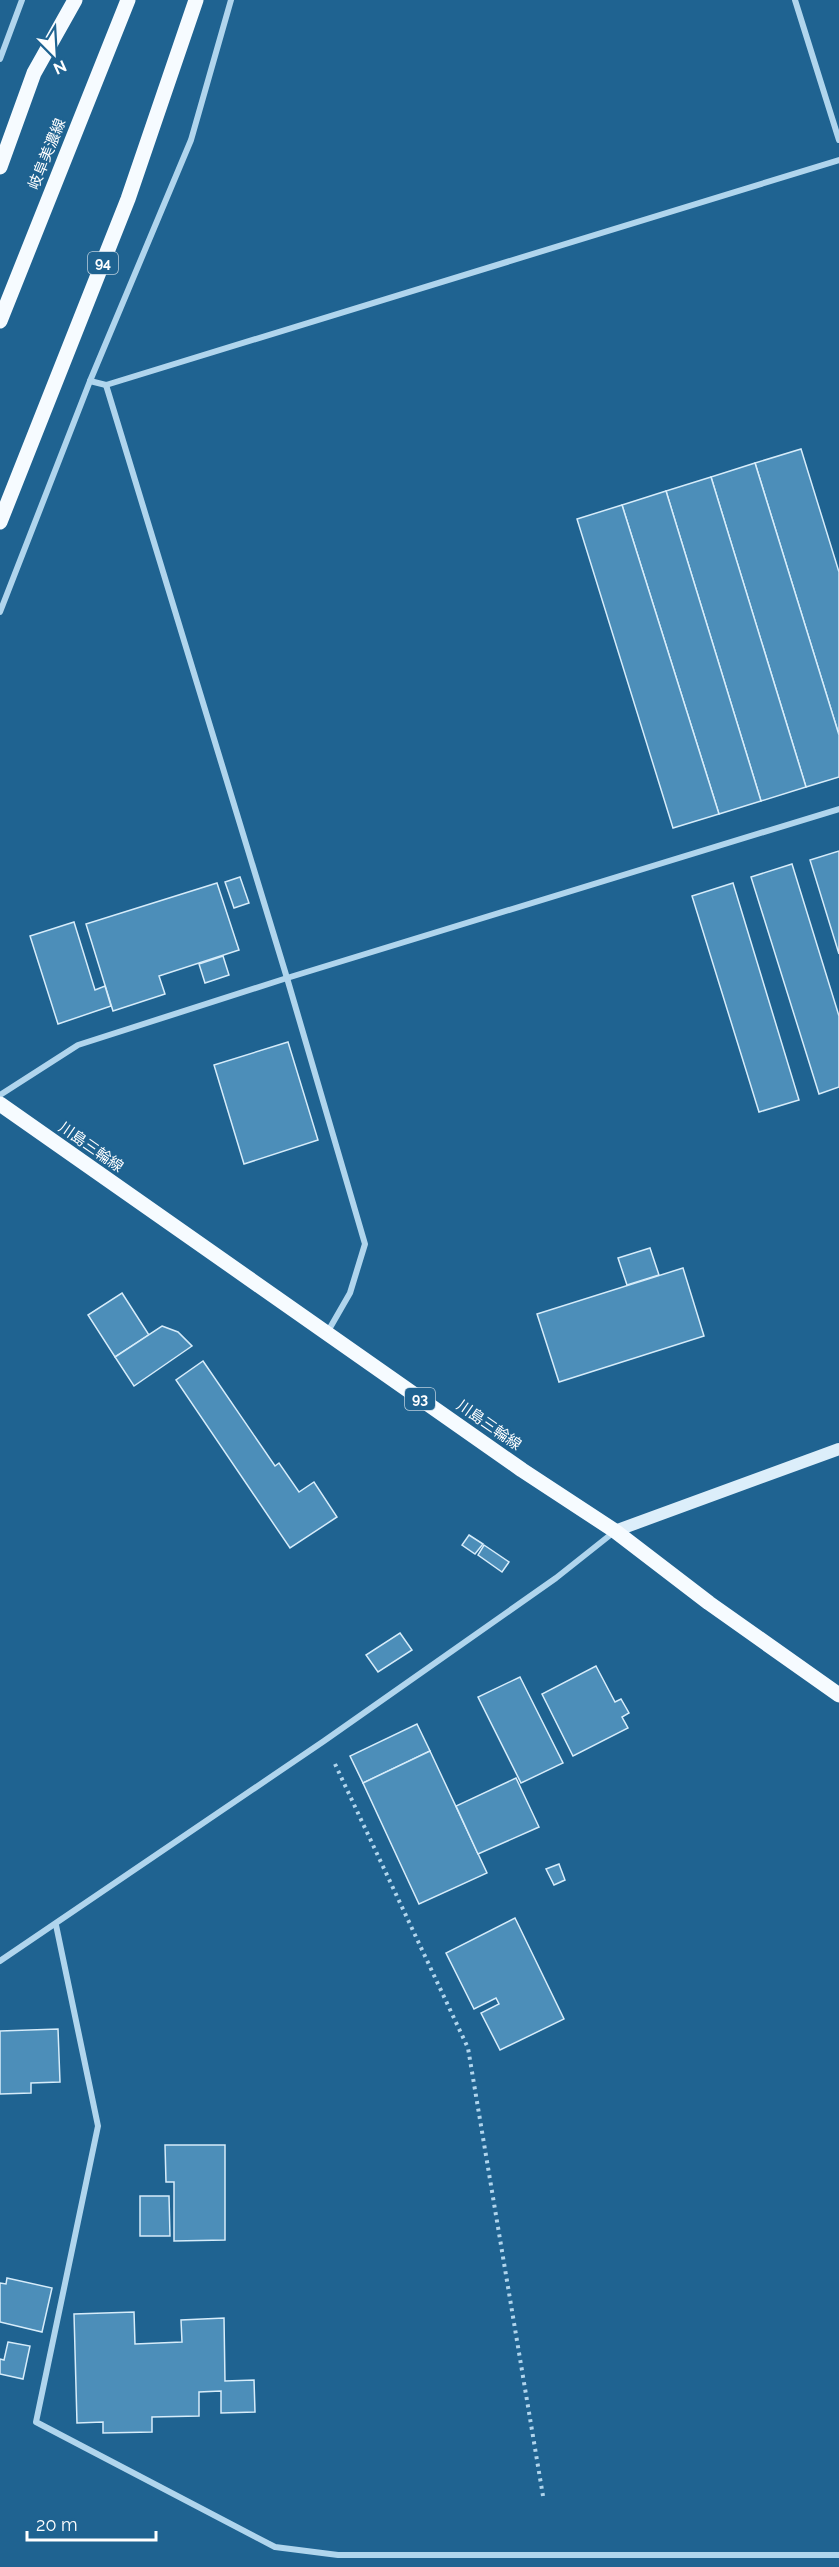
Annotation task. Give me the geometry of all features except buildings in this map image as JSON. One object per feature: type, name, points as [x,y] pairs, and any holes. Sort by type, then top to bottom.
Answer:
[{"type":"main road","points":[[0,167],[34,73],[75,0]]},
{"type":"main road","name":"岐阜美濃線","points":[[0,321],[128,0]]},
{"type":"main road","name":"94","points":[[0,522],[128,199],[196,0]]},
{"type":"main road","name":"川島三輪線","points":[[0,1104],[522,1470],[615,1531],[709,1604],[839,1695]]},
{"type":"street","points":[[0,612],[90,381],[191,140],[231,0]]},
{"type":"street","points":[[795,0],[839,140]]},
{"type":"street","points":[[0,59],[19,1]]},
{"type":"street","points":[[90,381],[106,385],[839,160]]},
{"type":"street","points":[[106,385],[287,978],[364,1244],[350,1293],[327,1334]]},
{"type":"street","points":[[0,1095],[78,1046],[287,978],[839,809]]},
{"type":"street","points":[[0,1961],[324,1741],[556,1578],[615,1531],[839,1449]]},
{"type":"street","points":[[56,1925],[98,2126],[36,2422],[275,2547],[338,2555],[839,2555]]},
{"type":"path","points":[[324,1741],[468,2048],[543,2496]]}]
